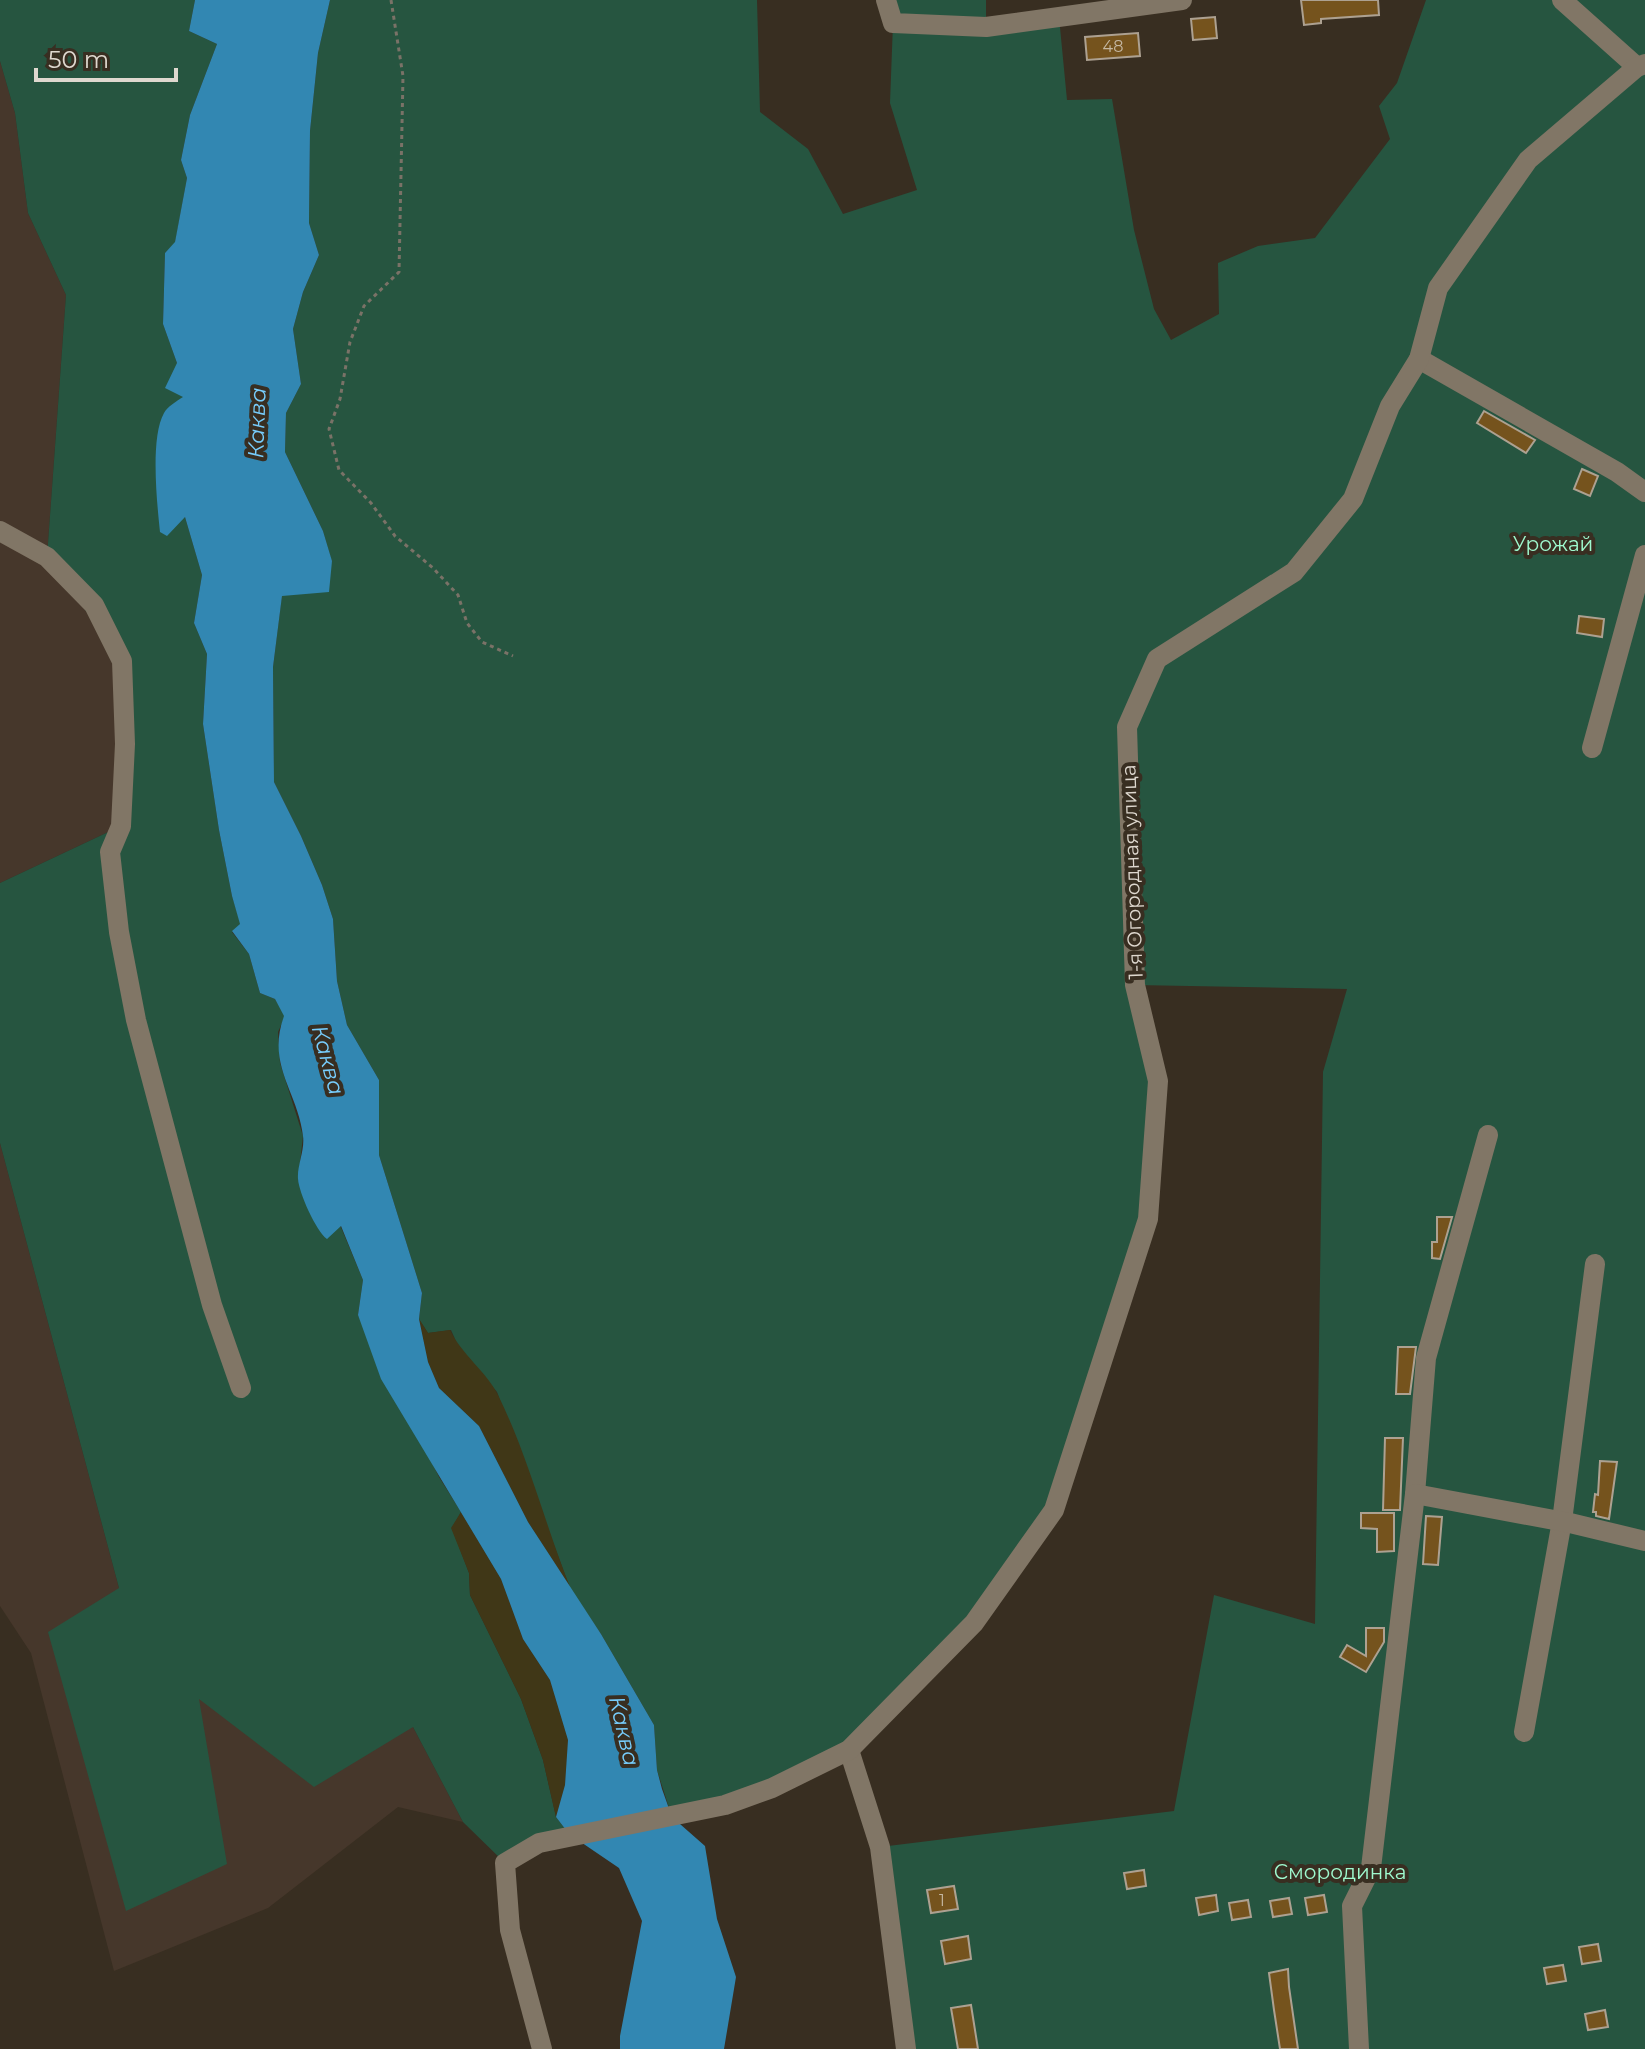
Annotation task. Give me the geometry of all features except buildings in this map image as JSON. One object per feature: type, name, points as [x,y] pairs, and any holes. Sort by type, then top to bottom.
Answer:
[{"type":"street","points":[[886,0],[893,23],[986,27],[1182,0]]},
{"type":"street","points":[[1562,0],[1641,66]]},
{"type":"street","name":"1-я Огородная улица","points":[[542,2049],[510,1930],[505,1863],[539,1843],[725,1805],[772,1788],[849,1750],[974,1623],[1054,1510],[1148,1219],[1158,1081],[1135,985],[1127,727],[1157,659],[1294,572],[1353,499],[1390,406],[1419,359],[1438,288],[1528,160],[1641,66]]},
{"type":"street","points":[[1419,359],[1617,472],[1645,492]]},
{"type":"street","points":[[0,531],[47,557],[94,605],[122,661],[125,744],[121,826],[110,852],[119,932],[136,1020],[197,1249],[212,1305],[241,1388]]},
{"type":"street","points":[[1592,748],[1645,555]]},
{"type":"street","points":[[1359,2049],[1352,1906],[1371,1868],[1415,1494],[1426,1358],[1488,1135]]},
{"type":"street","points":[[1524,1732],[1562,1521],[1595,1264]]},
{"type":"street","points":[[1415,1494],[1562,1521],[1645,1541]]},
{"type":"street","points":[[849,1750],[880,1847],[906,2049]]},
{"type":"path","points":[[391,0],[403,76],[399,272],[364,306],[350,342],[340,399],[329,429],[339,470],[371,503],[395,536],[433,568],[458,595],[467,623],[482,642],[513,656]]},
{"type":"shaded area","points":[[0,61],[15,113],[28,213],[66,295],[47,557],[122,661],[121,826],[0,883]]},
{"type":"shaded area","points":[[0,1143],[119,1588],[198,1698],[413,1727],[463,1822],[398,1807],[268,1908],[114,1971],[31,1653],[0,1606]]},
{"type":"green space","points":[[0,0],[195,0],[189,31],[217,44],[190,115],[181,160],[187,178],[175,243],[165,253],[163,324],[177,363],[183,396],[185,517],[202,575],[194,623],[207,654],[203,724],[219,830],[241,925],[232,932],[249,954],[260,993],[275,999],[285,1016],[278,1032],[280,1063],[303,1136],[298,1180],[340,1225],[363,1280],[358,1315],[439,1477],[461,1512],[452,1528],[469,1573],[470,1595],[521,1699],[543,1760],[556,1817],[569,1834],[505,1863],[463,1822],[413,1727],[314,1787],[199,1699],[227,1864],[126,1911],[48,1632],[119,1588],[0,1143],[0,883],[121,826],[122,661],[47,557],[66,295],[28,213],[15,113],[0,61]]},
{"type":"green space","points":[[330,0],[757,0],[760,112],[808,149],[843,214],[917,190],[890,103],[893,23],[886,0],[986,0],[986,26],[1059,17],[1067,100],[1112,99],[1134,230],[1154,309],[1171,340],[1219,314],[1218,263],[1258,246],[1315,238],[1390,139],[1379,106],[1397,83],[1426,0],[1645,0],[1645,2049],[906,2049],[880,1847],[1174,1811],[1214,1595],[1315,1624],[1323,1072],[1347,989],[1135,985],[1158,1081],[1148,1219],[1054,1510],[974,1623],[849,1750],[672,1817],[657,1770],[654,1725],[570,1588],[497,1392],[458,1346],[451,1330],[428,1333],[419,1319],[422,1293],[379,1155],[379,1080],[347,1025],[337,981],[333,919],[301,836],[274,782],[273,667],[282,595],[332,562],[323,531],[285,452],[286,413],[301,384],[293,329],[303,292],[319,255],[309,223],[310,131],[318,53]]},
{"type":"sand","points":[[419,1319],[428,1333],[450,1330],[498,1395],[570,1587],[528,1522],[479,1426],[439,1388],[428,1362]]},
{"type":"sand","points":[[461,1512],[501,1579],[523,1639],[550,1680],[568,1740],[565,1785],[556,1817],[543,1760],[521,1699],[470,1595],[469,1573],[451,1528]]},
{"type":"water","name":"Каква","points":[[195,0],[330,0],[318,53],[310,131],[309,223],[319,255],[303,292],[293,329],[301,384],[286,413],[285,452],[323,531],[332,561],[329,592],[282,596],[273,667],[274,782],[301,836],[333,919],[337,981],[347,1025],[379,1080],[379,1155],[422,1293],[419,1319],[428,1362],[439,1388],[479,1426],[528,1522],[601,1634],[654,1725],[657,1770],[672,1817],[705,1846],[717,1919],[736,1977],[724,2049],[620,2049],[642,1921],[619,1868],[569,1834],[556,1817],[565,1785],[568,1740],[550,1680],[523,1639],[501,1579],[381,1379],[358,1315],[363,1280],[341,1226],[327,1239],[305,1202],[298,1179],[303,1136],[279,1049],[284,1016],[275,999],[260,993],[249,954],[232,931],[240,924],[219,830],[203,724],[207,654],[194,623],[202,575],[185,517],[167,536],[160,532],[156,488],[160,424],[165,411],[183,397],[165,388],[177,363],[163,324],[165,253],[175,242],[187,178],[181,160],[190,115],[217,44],[189,31]]},
{"type":"park label","name":"Урожай","points":[[1553,544]]},
{"type":"park label","name":"Смородинка","points":[[1340,1872]]}]
